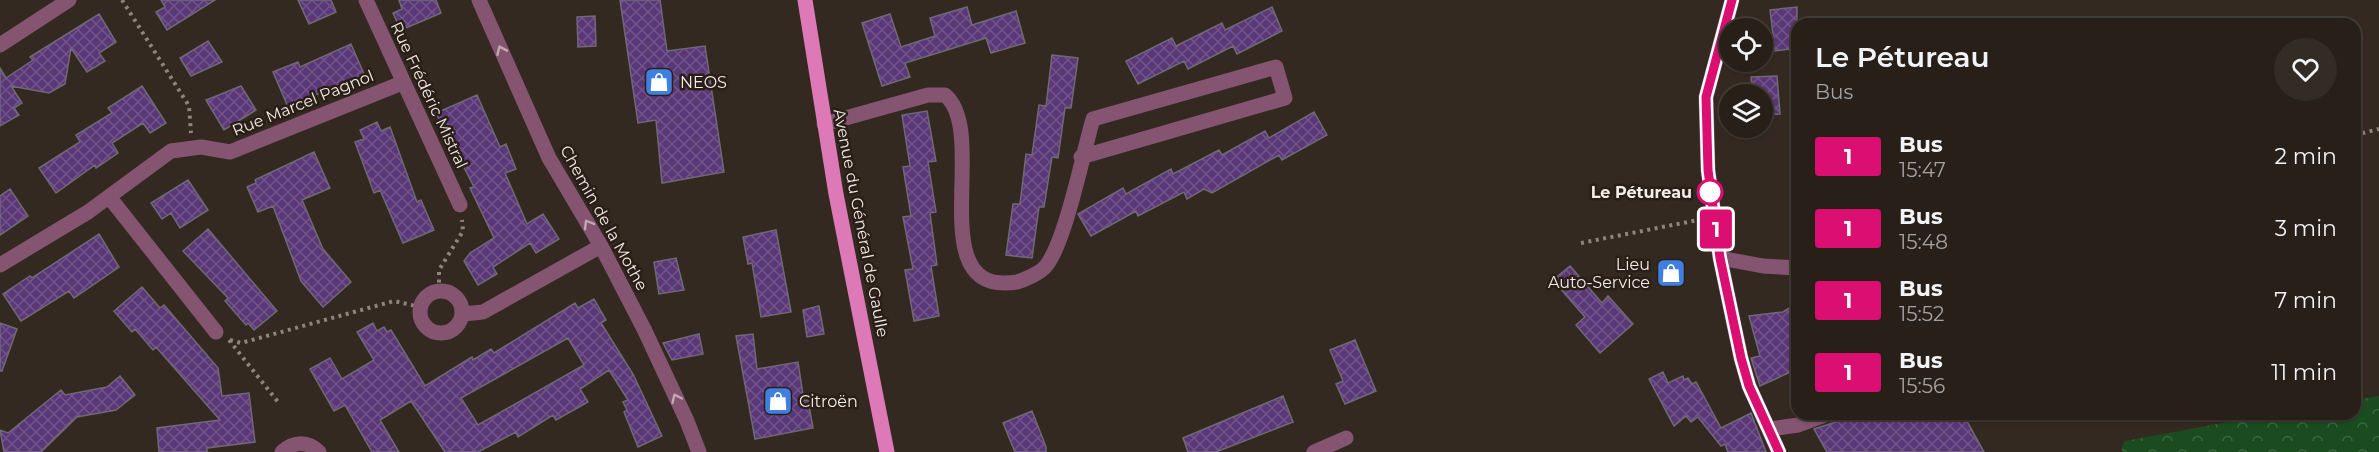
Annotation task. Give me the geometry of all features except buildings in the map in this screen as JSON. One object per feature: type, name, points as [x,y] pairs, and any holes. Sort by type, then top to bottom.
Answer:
[{"type":"main road","name":"Avenue du Général de Gaulle","points":[[805,0],[824,124],[887,452]]},
{"type":"street","points":[[0,45],[69,0]]},
{"type":"street","name":"Rue Frédéric Mistral","points":[[366,0],[402,83],[460,205]]},
{"type":"street","name":"Chemin de la Mothe","points":[[479,0],[549,158],[601,246],[682,411],[699,452]]},
{"type":"street","points":[[1732,0],[1706,97],[1708,170],[1720,258],[1741,358],[1749,386],[1779,452]]},
{"type":"street","points":[[824,124],[928,95],[945,95],[955,103],[962,130],[962,248],[975,272],[994,281],[1018,282],[1044,269],[1056,250],[1082,157],[1093,119],[1276,67],[1285,98],[1082,157]]},
{"type":"street","name":"Rue Marcel Pagnol","points":[[0,265],[110,198],[171,151],[201,147],[231,152],[402,83]]},
{"type":"street","points":[[110,198],[222,335]]},
{"type":"street","points":[[463,314],[483,312],[601,246]]},
{"type":"street","points":[[1720,258],[1763,266],[1791,268]]},
{"type":"street","points":[[439,290],[457,297],[463,314],[461,321],[451,331],[438,333],[431,331],[422,321],[420,307],[427,296],[439,290]]},
{"type":"street","points":[[1770,429],[1798,425],[1812,420]]},
{"type":"street","points":[[1314,452],[1346,438]]},
{"type":"street","points":[[282,452],[299,443],[307,444],[319,452]]},
{"type":"path","points":[[122,0],[189,106],[191,148]]},
{"type":"path","points":[[2361,134],[2379,129]]},
{"type":"path","points":[[439,290],[439,270],[464,231],[460,205]]},
{"type":"path","points":[[1581,243],[1714,217]]},
{"type":"path","points":[[222,335],[241,343],[394,301],[420,307]]},
{"type":"path","points":[[222,335],[278,402]]},
{"type":"green space","points":[[2379,396],[2379,452],[2123,452],[2121,449],[2125,441],[2239,420],[2361,420],[2361,399]]},
{"type":"bus line","name":"1","points":[[1732,0],[1706,97],[1708,170],[1720,258],[1741,358],[1749,386],[1779,452]]},
{"type":"place","name":"NEOS","points":[[659,82]]},
{"type":"place","name":"Le Pétureau","points":[[1710,192]]},
{"type":"place","name":"Lieu Auto-Service","points":[[1671,273]]},
{"type":"place","name":"Citroën","points":[[778,401]]}]
